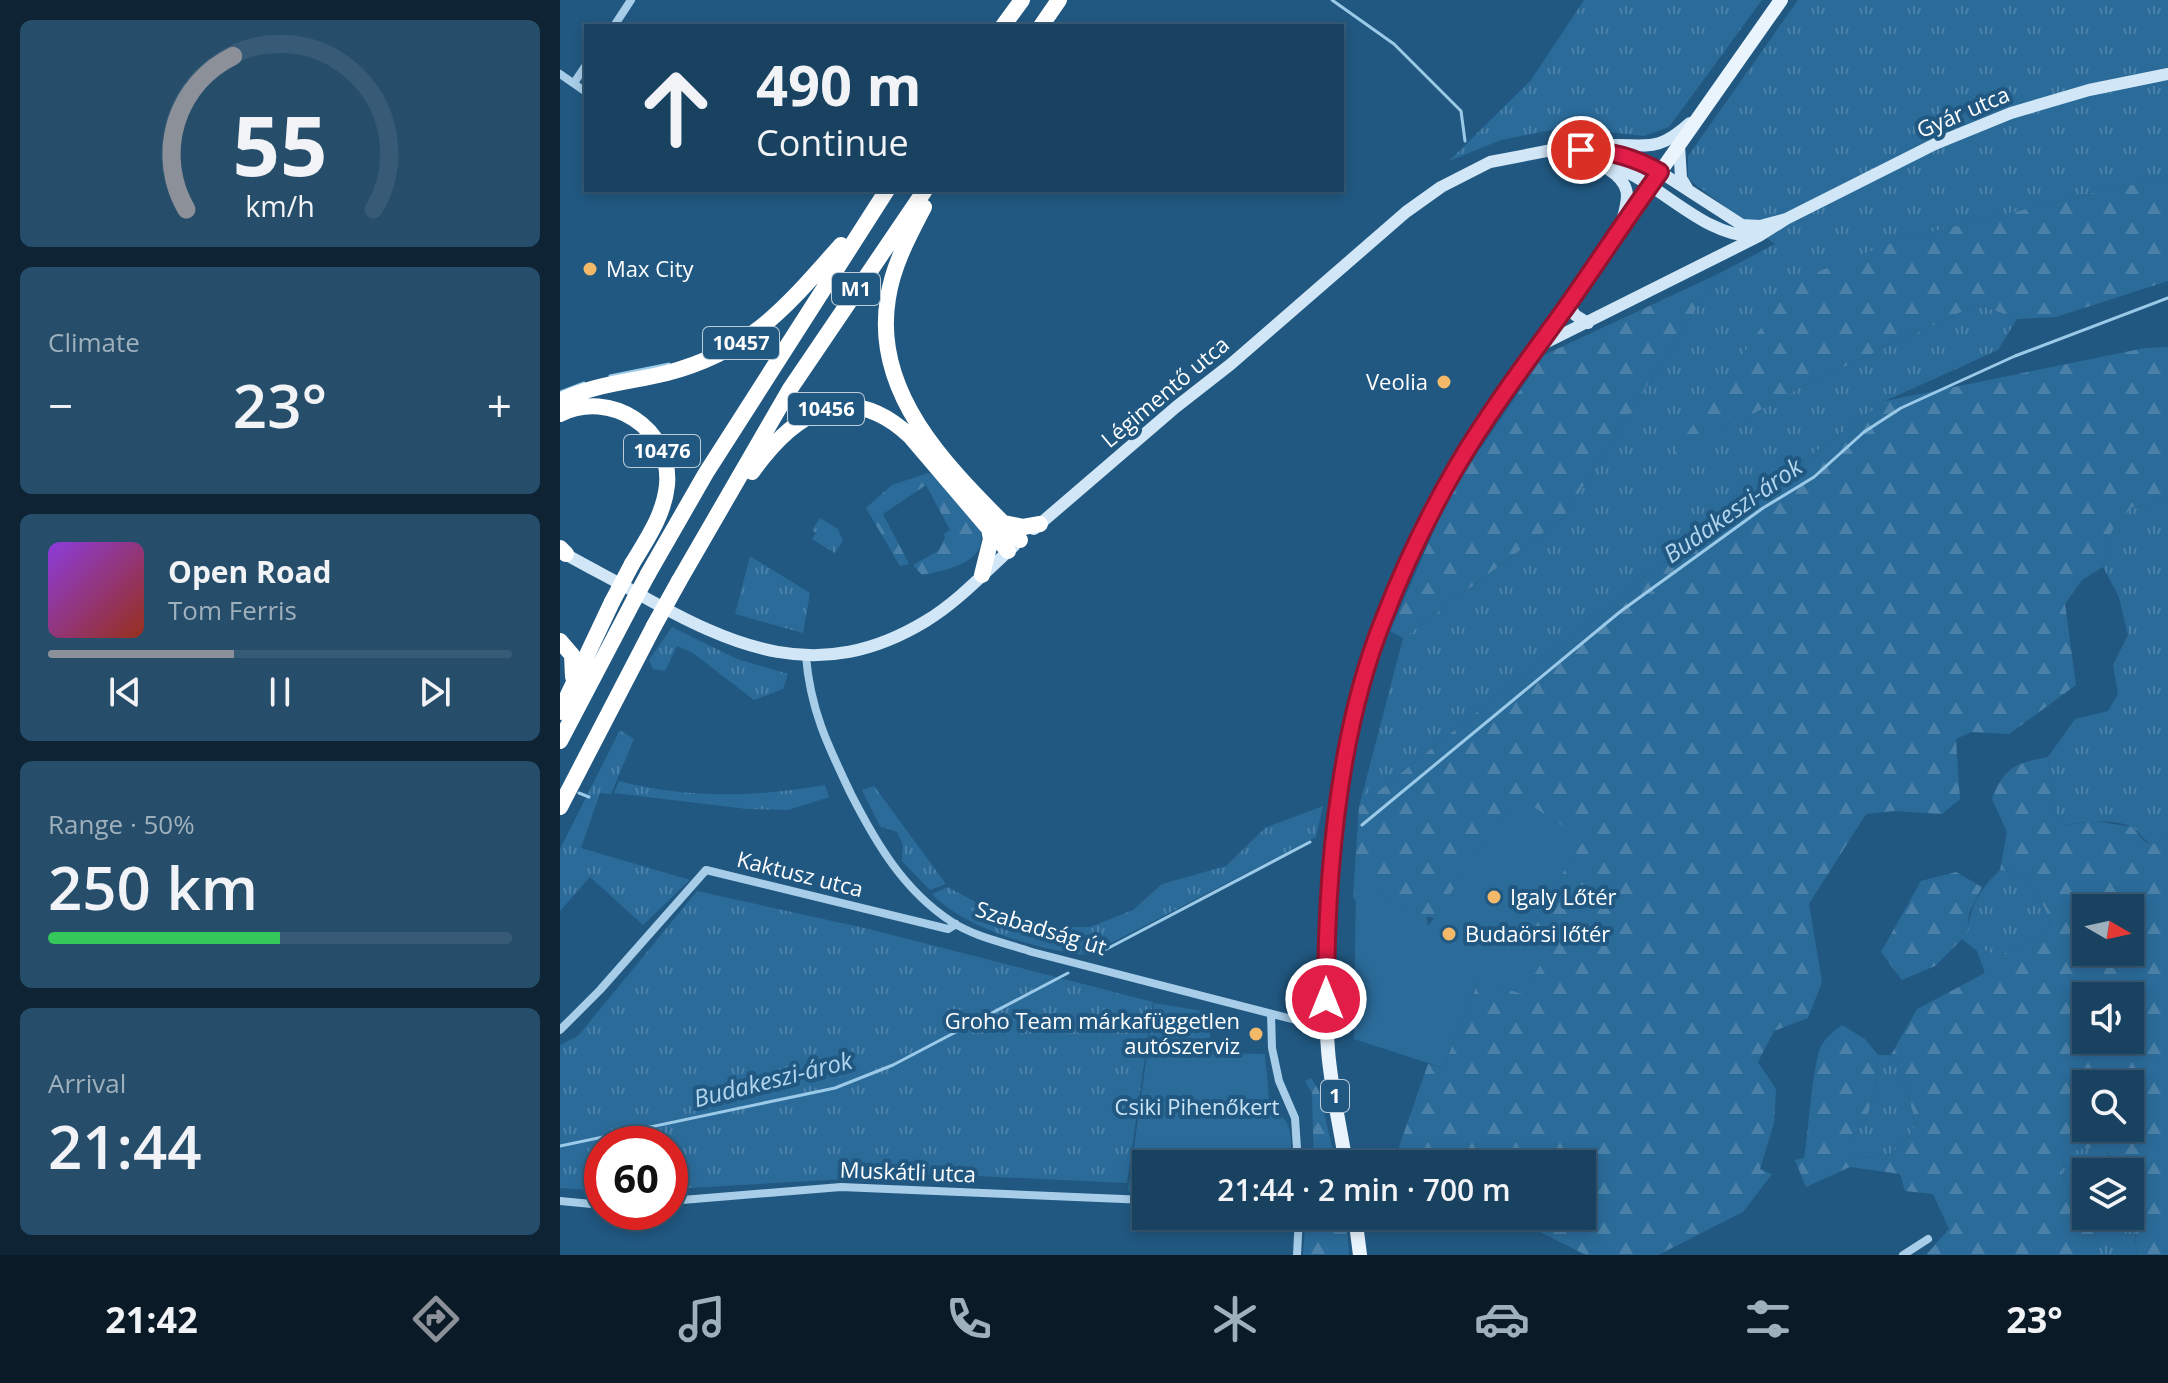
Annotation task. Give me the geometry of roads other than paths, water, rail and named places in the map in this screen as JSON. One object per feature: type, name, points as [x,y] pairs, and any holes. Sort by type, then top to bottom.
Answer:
[{"type":"highway","points":[[1004,24],[1022,0]]},
{"type":"highway","points":[[1042,24],[1059,0]]},
{"type":"highway","name":"M1","points":[[560,741],[648,574],[706,473],[886,192]]},
{"type":"highway","name":"M1","points":[[560,807],[654,626],[790,389],[924,192]]},
{"type":"highway","points":[[932,192],[904,246],[892,280],[886,322],[889,360],[900,394],[925,435],[996,526],[1040,524]]},
{"type":"highway","name":"10457","points":[[560,401],[596,388],[693,366],[742,342],[792,301],[874,208]]},
{"type":"highway","name":"10476","points":[[560,414],[585,406],[613,408],[640,422],[658,444],[667,476],[664,501],[656,524],[612,602],[560,712]]},
{"type":"highway","name":"10456","points":[[688,566],[773,444],[804,418],[835,407],[871,412],[900,427],[1014,546]]},
{"type":"highway","points":[[982,575],[996,526]]},
{"type":"highway","points":[[560,641],[570,649],[574,660],[571,686]]},
{"type":"main road","name":"1","points":[[1344,1150],[1332,1083],[1327,1028],[1326,936],[1331,863],[1350,743],[1367,669],[1383,621],[1457,466],[1535,348],[1781,0]]},
{"type":"main road","name":"Gyár utca","points":[[1535,348],[1935,144],[2011,113],[2089,90],[2168,74]]},
{"type":"main road","points":[[1557,149],[1614,145],[1647,147],[1676,136],[1697,116]]},
{"type":"main road","points":[[1679,144],[1681,178],[1689,191]]},
{"type":"main road","points":[[1557,149],[1627,172],[1729,234],[1759,236]]},
{"type":"main road","name":"Légimentő utca","points":[[562,551],[694,624],[746,645],[806,656],[848,652],[883,643],[929,619],[1417,203],[1441,187],[1490,162],[1557,149],[1606,151],[1635,159],[1660,172]]},
{"type":"main road","points":[[1595,161],[1619,176],[1627,189],[1621,226]]},
{"type":"main road","name":"Gyár utca","points":[[1660,172],[1742,225],[1760,226],[1786,219]]},
{"type":"main road","points":[[1568,304],[1575,315],[1588,323]]},
{"type":"main road","points":[[1357,1230],[1360,1255]]},
{"type":"street","points":[[615,24],[631,0]]},
{"type":"street","points":[[574,83],[584,68]]},
{"type":"street","points":[[560,74],[584,90]]},
{"type":"street","name":"Szabadság út","points":[[806,656],[811,697],[822,736],[873,837],[919,895],[956,924],[1032,952],[1327,1028]]},
{"type":"street","name":"Kaktusz utca","points":[[560,1030],[600,990],[706,870],[948,929],[956,924]]},
{"type":"street","points":[[1271,1014],[1272,1048],[1279,1081],[1295,1118],[1297,1150]]},
{"type":"street","name":"Muskátli utca","points":[[688,1200],[841,1187],[1132,1199]]},
{"type":"street","points":[[560,1201],[584,1203]]},
{"type":"street","points":[[1297,1255],[1298,1230]]},
{"type":"street","points":[[1903,1255],[1928,1239]]},
{"type":"waterway","points":[[1332,0],[1394,44],[1461,111],[1465,141]]},
{"type":"waterway","name":"Budakeszi-árok","points":[[1362,825],[1621,611],[1763,508],[1814,477],[1864,432],[1901,408],[2015,356],[2168,298]]},
{"type":"waterway","points":[[610,376],[669,364]]},
{"type":"waterway","points":[[560,392],[584,383]]},
{"type":"waterway","points":[[579,793],[589,797]]},
{"type":"waterway","name":"Budakeszi-árok","points":[[1099,953],[1310,842]]},
{"type":"waterway","name":"Budakeszi-árok","points":[[560,1146],[835,1088],[893,1065],[1068,973]]},
{"type":"place","name":"Max City","points":[[590,269]]},
{"type":"place","name":"Veolia","points":[[1444,382]]},
{"type":"place","name":"Igaly Lőtér","points":[[1494,897]]},
{"type":"place","name":"Budaörsi lőtér","points":[[1449,934]]},
{"type":"place","name":"Groho Team márkafüggetlen autószerviz","points":[[1256,1034]]},
{"type":"park label","name":"Csiki Pihenőkert","points":[[1197,1107]]}]
